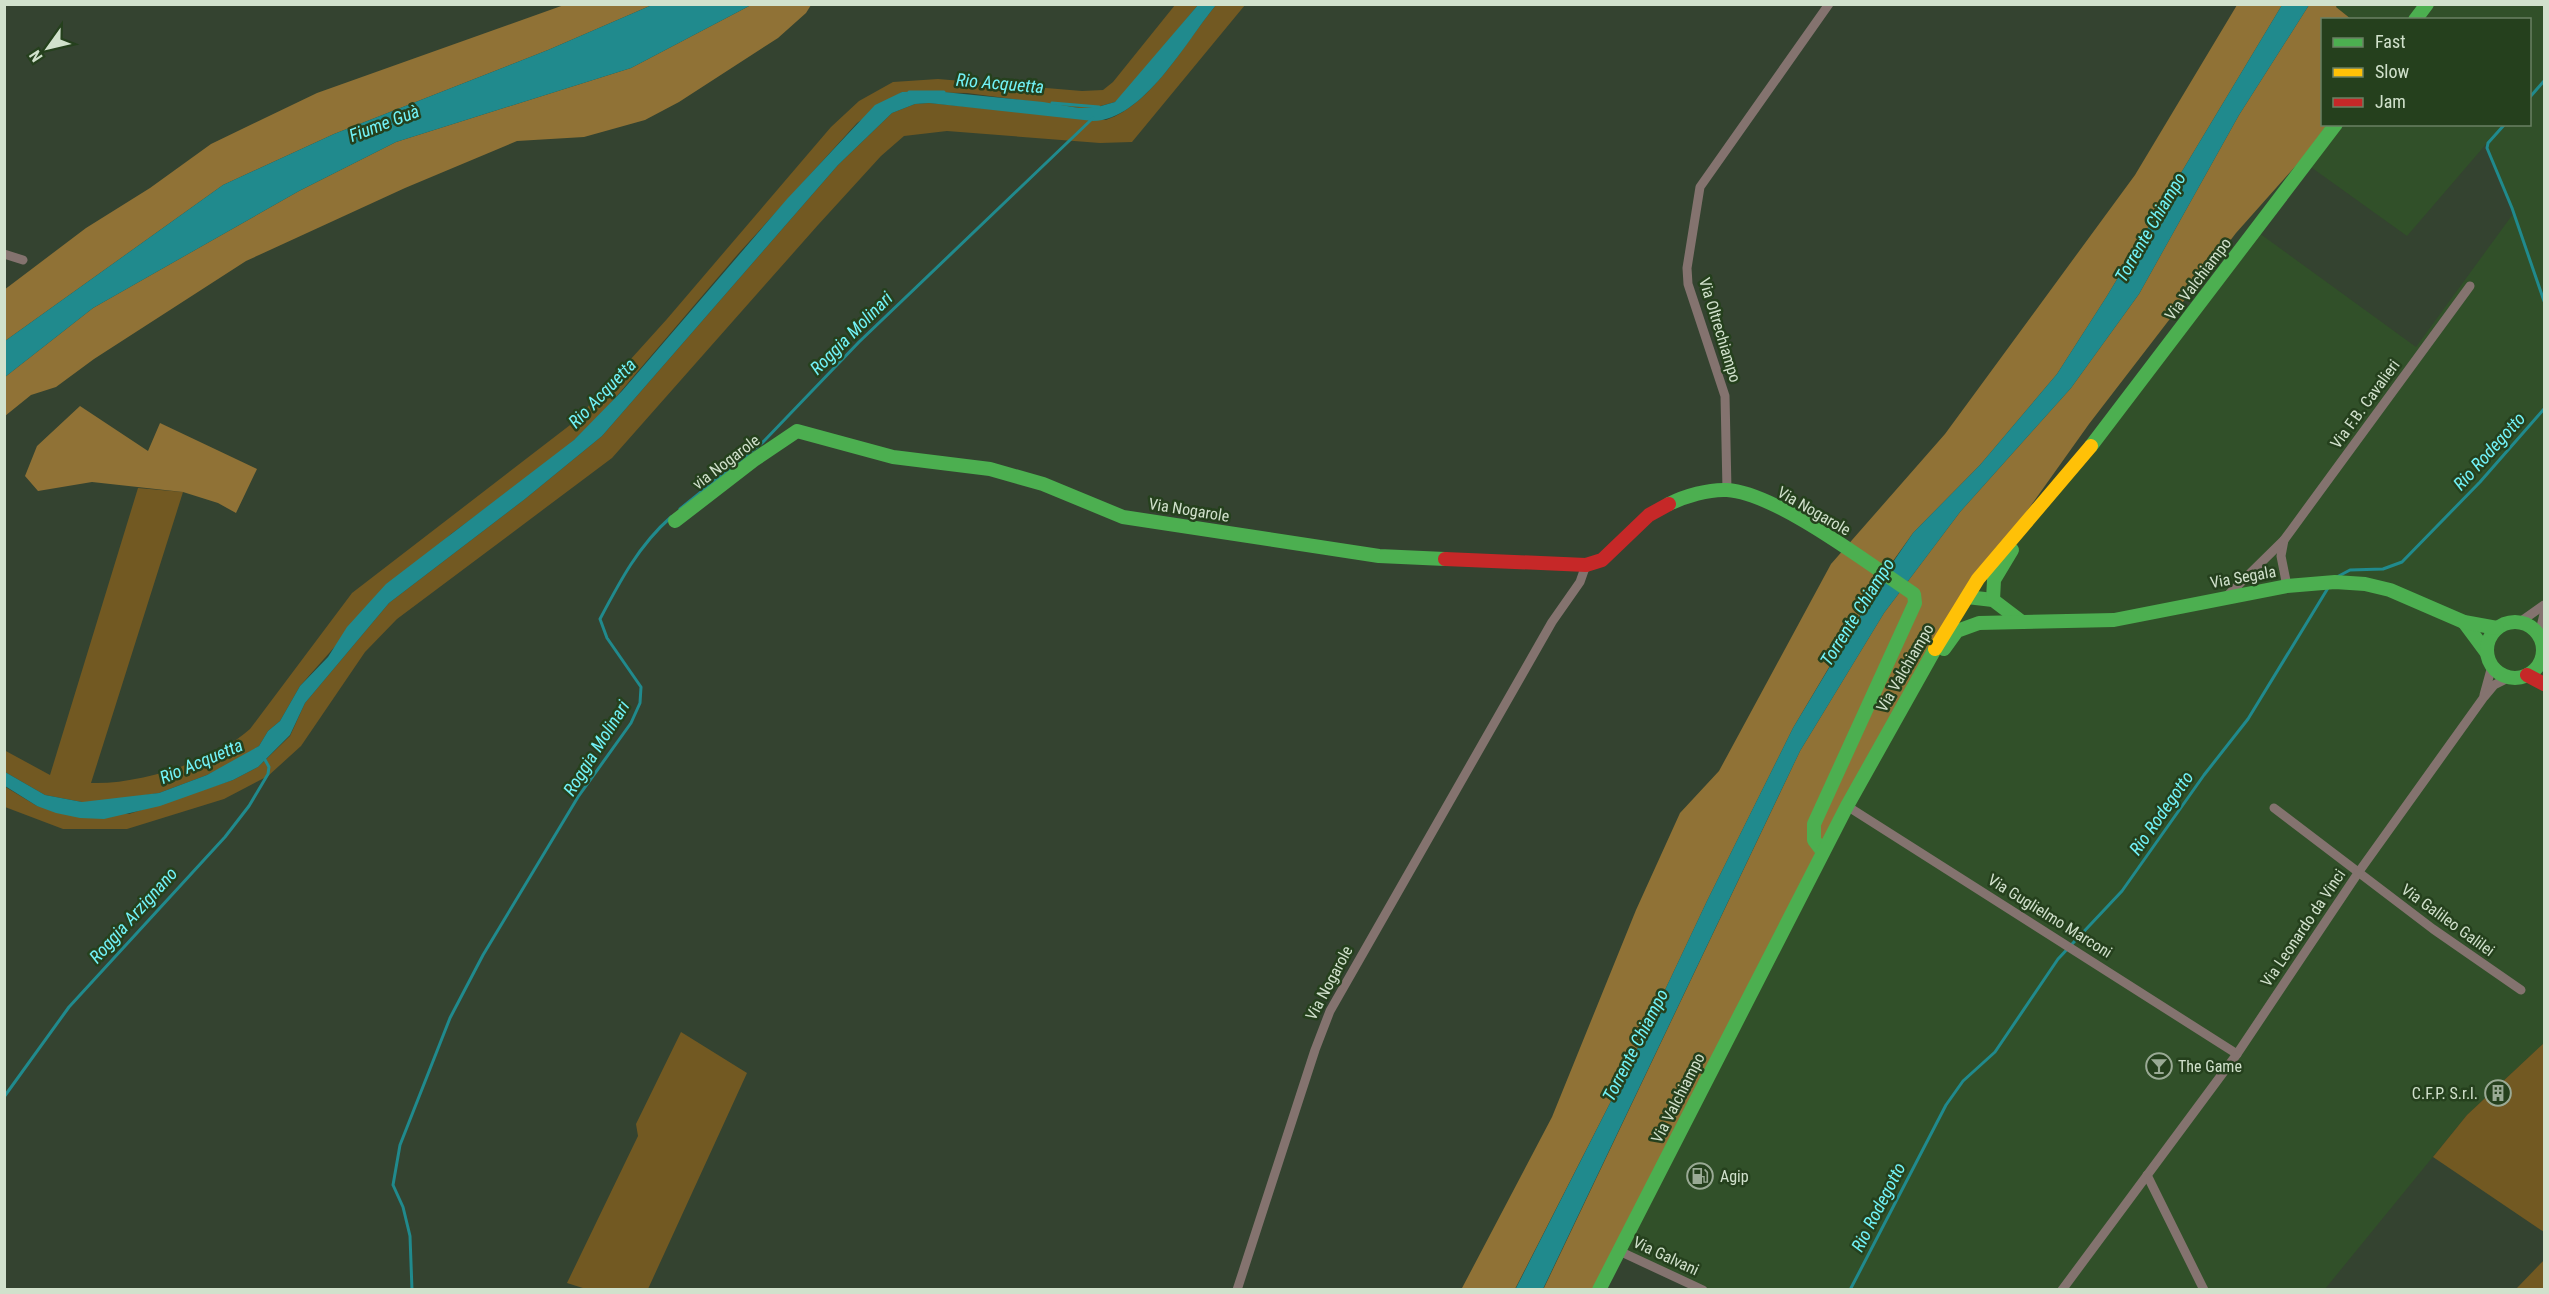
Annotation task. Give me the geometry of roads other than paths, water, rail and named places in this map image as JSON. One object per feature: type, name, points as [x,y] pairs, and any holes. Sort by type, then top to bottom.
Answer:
[{"type":"street","name":"Via Oltrechiampo","points":[[1727,490],[1725,396],[1688,284],[1687,268],[1700,188],[1829,4]]},
{"type":"street","points":[[2416,18],[2427,4]]},
{"type":"street","name":"Via Valchiampo","points":[[1599,1290],[1617,1250],[1846,806],[1978,579],[2094,443],[2334,126]]},
{"type":"street","points":[[4,254],[23,260]]},
{"type":"street","name":"Via F.B. Cavalieri","points":[[2226,597],[2284,540],[2470,286]]},
{"type":"street","name":"Via Nogarole","points":[[797,431],[893,457],[990,469],[1043,484],[1123,517],[1378,556],[1586,566],[1602,560],[1632,531],[1658,511],[1698,494],[1727,490],[1758,498],[1788,511],[1914,594],[1915,603],[1814,824],[1814,840],[1823,852]]},
{"type":"street","name":"via Nogarole","points":[[675,520],[754,460],[797,431]]},
{"type":"street","points":[[1993,600],[1994,580],[2031,518]]},
{"type":"street","points":[[2284,540],[2281,556],[2287,586]]},
{"type":"street","name":"Via Nogarole","points":[[1237,1290],[1315,1050],[1330,1011],[1552,622],[1580,582],[1586,566]]},
{"type":"street","name":"Via Segala","points":[[1914,686],[1957,631],[1967,626],[1988,623],[2114,620],[2287,586],[2335,582],[2365,584],[2390,590],[2464,622],[2497,628],[2512,622],[2520,622]]},
{"type":"street","points":[[1967,597],[1993,600],[2022,622]]},
{"type":"street","points":[[1967,597],[1988,623]]},
{"type":"street","points":[[2464,622],[2489,659],[2510,677],[2527,675],[2543,663],[2542,643],[2534,629],[2520,622],[2544,605]]},
{"type":"street","points":[[2539,635],[2544,614]]},
{"type":"street","points":[[2489,659],[2491,635],[2497,628]]},
{"type":"street","name":"Via Leonardo da Vinci","points":[[2484,697],[2489,659]]},
{"type":"street","points":[[2527,675],[2544,684]]},
{"type":"street","name":"Via Leonardo da Vinci","points":[[2062,1290],[2237,1053],[2358,873],[2484,697],[2494,685],[2510,677]]},
{"type":"street","name":"Via Guglielmo Marconi","points":[[1846,806],[2237,1053]]},
{"type":"street","name":"Via Galileo Galilei","points":[[2274,808],[2358,873],[2521,990]]},
{"type":"street","points":[[2147,1175],[2204,1290]]},
{"type":"street","name":"Via Galvani","points":[[1617,1250],[1703,1290]]},
{"type":"water","name":"Fiume Guà","points":[[652,5],[751,5],[631,68],[396,142],[299,191],[93,308],[5,377],[5,341],[223,185],[334,134],[548,50]]},
{"type":"water","points":[[1198,5],[1216,5],[1162,76],[1130,108],[1112,117],[1093,121],[929,103],[915,104],[892,113],[838,165],[602,436],[525,499],[389,603],[305,703],[290,735],[258,767],[233,780],[160,806],[104,819],[80,818],[56,813],[37,806],[5,786],[5,772],[45,795],[82,802],[159,793],[207,775],[259,746],[268,731],[280,721],[300,686],[328,657],[347,627],[386,584],[574,440],[622,391],[787,199],[875,105],[902,92],[934,91],[1079,108],[1094,108],[1115,102]]},
{"type":"water","name":"Torrente Chiampo","points":[[2282,5],[2309,5],[2239,115],[2139,294],[2071,388],[1960,512],[1884,613],[1800,751],[1543,1289],[1515,1290],[1632,1060],[1707,901],[1793,728],[1889,568],[1913,533],[1980,465],[2057,374],[2107,296]]},
{"type":"waterway","name":"Rio Rodegotto","points":[[2531,96],[2544,81]]},
{"type":"waterway","name":"Rio Acquetta","points":[[909,92],[944,92]]},
{"type":"waterway","name":"Rio Acquetta","points":[[1052,103],[1099,107]]},
{"type":"waterway","name":"Roggia Molinari","points":[[680,509],[763,442],[859,342],[1093,118]]},
{"type":"waterway","name":"Rio Rodegotto","points":[[2503,126],[2488,143],[2487,148],[2512,208],[2544,301]]},
{"type":"waterway","name":"Rio Rodegotto","points":[[2335,578],[2350,570],[2383,569],[2402,562],[2480,482],[2544,409]]},
{"type":"waterway","name":"Roggia Molinari","points":[[412,1290],[410,1236],[403,1207],[393,1185],[400,1145],[450,1018],[483,955],[578,797],[631,723],[640,703],[641,687],[607,638],[600,619],[623,577],[649,539],[671,517]]},
{"type":"waterway","name":"Rio Rodegotto","points":[[1850,1290],[1946,1105],[1963,1081],[1995,1052],[2058,959],[2122,891],[2204,775],[2248,719],[2328,588]]},
{"type":"waterway","name":"Roggia Arzignano","points":[[4,1097],[69,1007],[225,837],[249,806],[268,774],[269,767],[264,758]]},
{"type":"place","name":"The Game","points":[[2159,1066]]},
{"type":"place","name":"C.F.P. S.r.l.","points":[[2498,1093]]},
{"type":"place","name":"Agip","points":[[1700,1176]]}]
